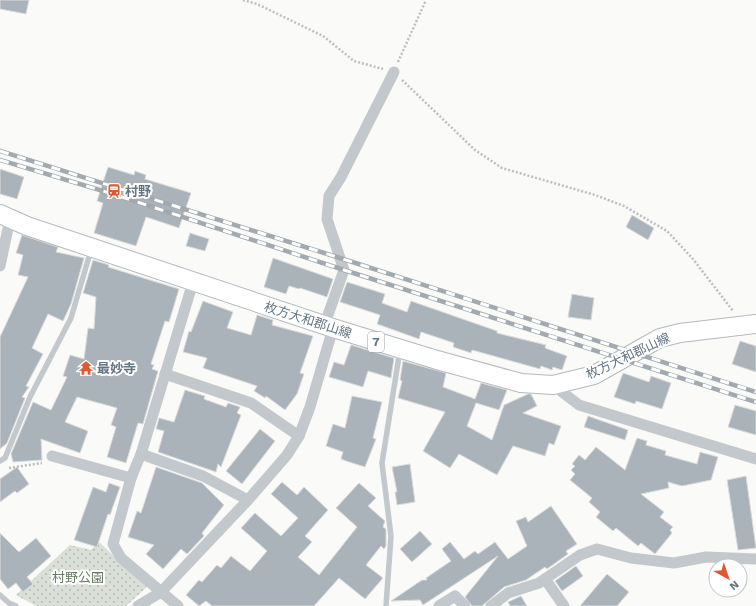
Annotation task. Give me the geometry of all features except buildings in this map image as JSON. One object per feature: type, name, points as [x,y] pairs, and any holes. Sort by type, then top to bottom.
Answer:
[{"type":"main road","name":"枚方大和郡山線","points":[[5,217],[92,248],[328,327],[521,383],[553,385],[594,375],[660,338],[680,333],[750,324]]},
{"type":"street","points":[[138,606],[161,592],[248,500],[286,455],[299,436],[310,407],[328,327],[344,270],[327,219],[329,196],[341,177],[394,72]]},
{"type":"street","points":[[0,266],[5,217]]},
{"type":"street","points":[[178,606],[121,558],[113,544],[131,478],[141,454],[193,282]]},
{"type":"street","points":[[165,374],[251,403],[299,436]]},
{"type":"street","points":[[553,385],[579,405],[756,459]]},
{"type":"street","points":[[141,454],[203,476],[248,500]]},
{"type":"street","points":[[52,456],[131,478]]},
{"type":"street","points":[[491,606],[508,593],[539,583],[580,555],[597,549],[631,558],[674,563],[706,557],[756,559]]},
{"type":"street","points":[[545,579],[564,606]]},
{"type":"street","points":[[439,606],[455,596],[466,606]]},
{"type":"lane","points":[[0,460],[4,458],[30,397],[71,318],[92,248]]},
{"type":"lane","points":[[386,606],[391,536],[382,463],[400,349]]},
{"type":"lane","points":[[0,595],[9,603],[16,606]]},
{"type":"path","points":[[243,0],[257,4],[323,36],[354,61],[394,72],[475,150],[502,168],[624,206],[667,231],[750,324]]},
{"type":"path","points":[[394,72],[426,0]]},
{"type":"path","points":[[7,468],[44,462],[52,456]]},
{"type":"green space","name":"村野公園","points":[[99,542],[147,587],[126,606],[36,606],[16,595],[70,545],[91,550]]},
{"type":"railway","points":[[0,151],[340,258],[756,392]]},
{"type":"railway","points":[[0,160],[113,194],[344,270],[756,402]]},
{"type":"place","name":"村野","points":[[114,191]]},
{"type":"place","name":"最妙寺","points":[[86,368]]}]
